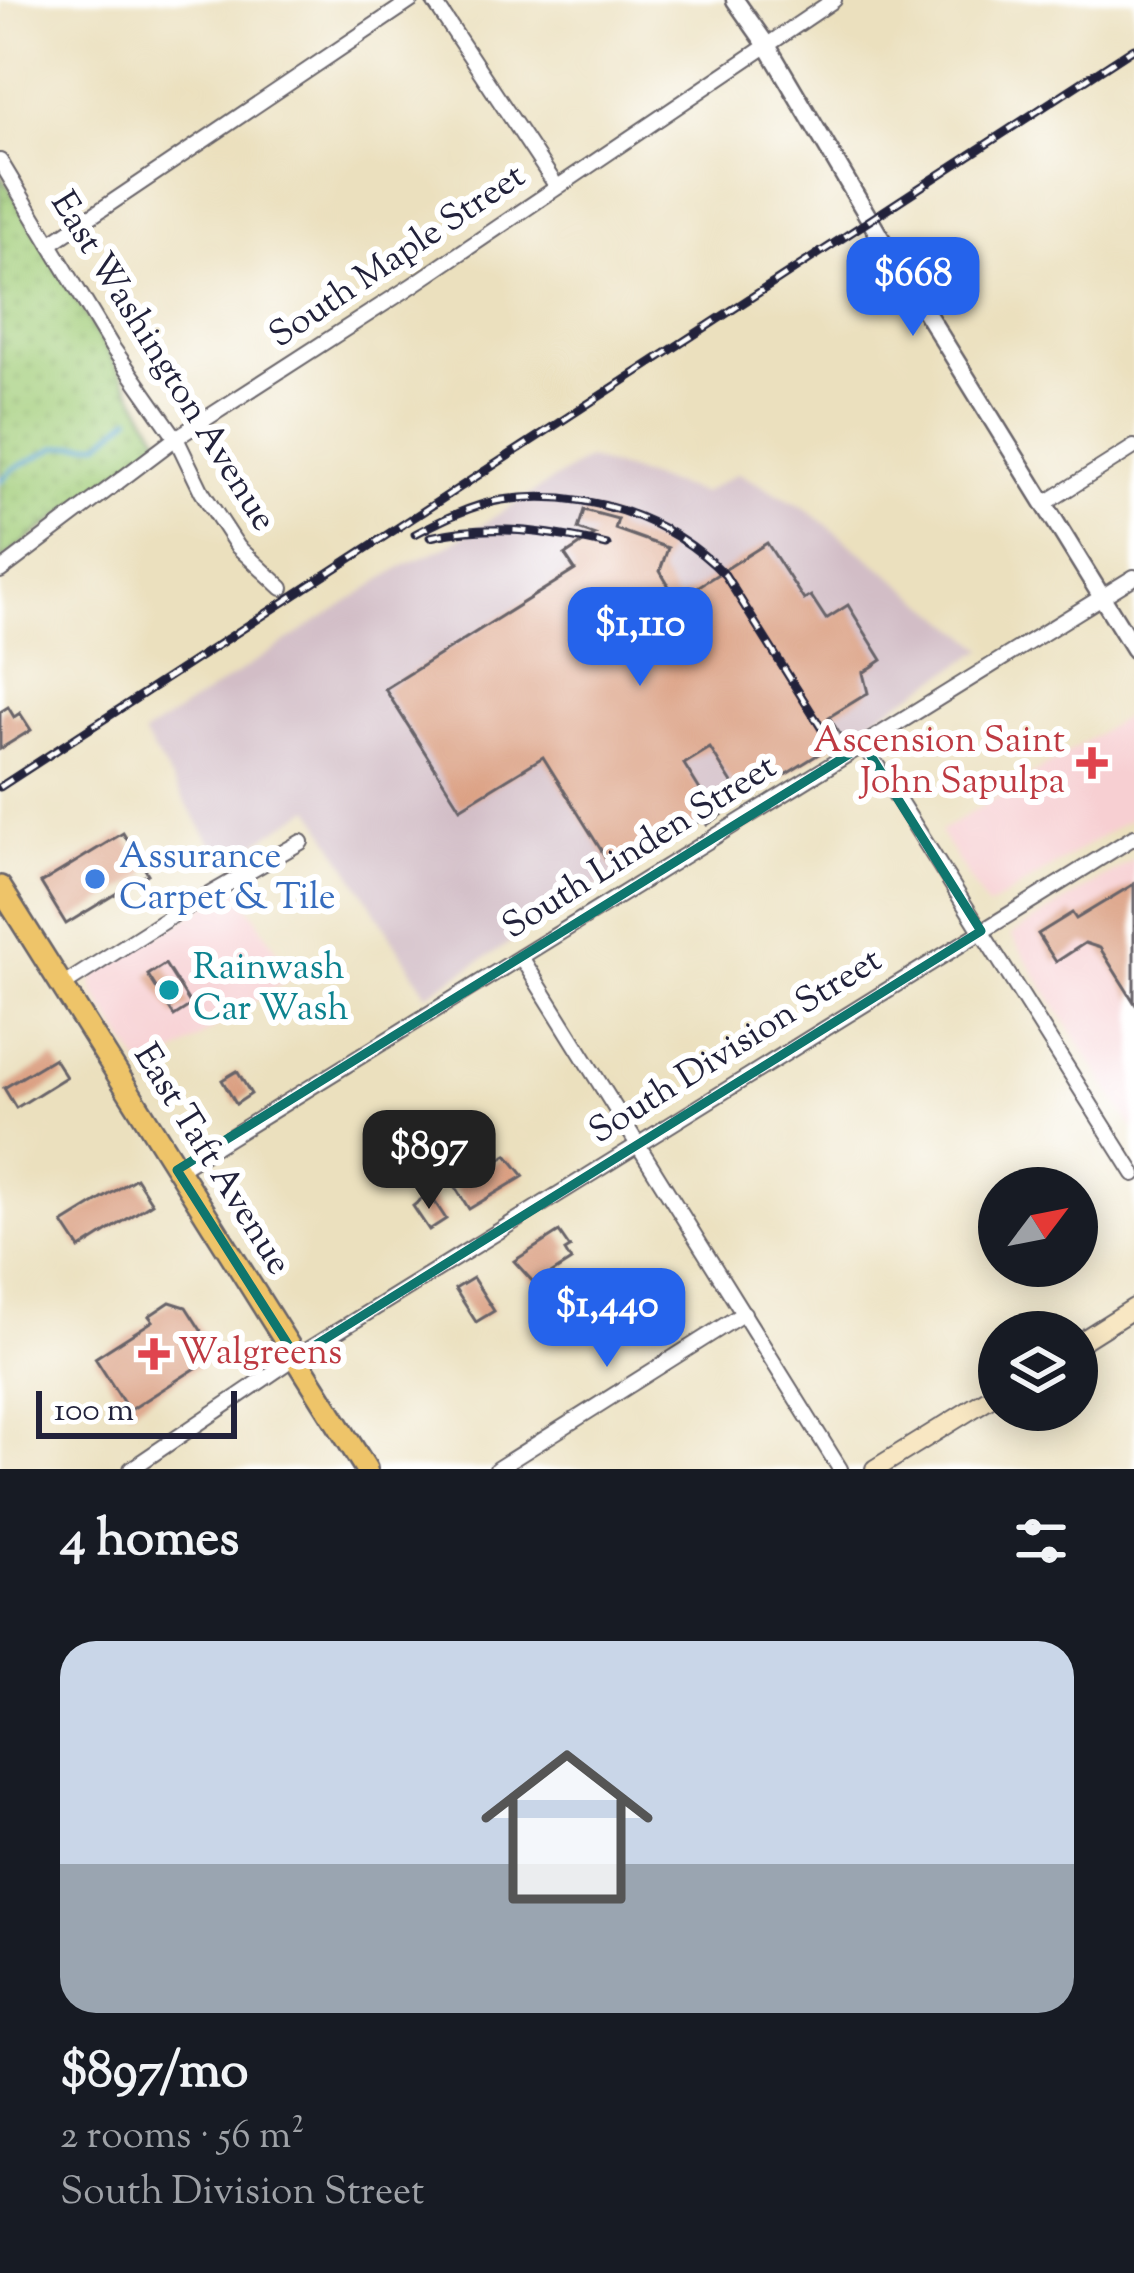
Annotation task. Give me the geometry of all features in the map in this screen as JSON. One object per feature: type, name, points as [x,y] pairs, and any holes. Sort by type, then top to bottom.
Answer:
[{"type":"main road","name":"East Taft Avenue","points":[[2,893],[366,1469]]},
{"type":"main road","points":[[1098,1331],[1134,1308]]},
{"type":"main road","points":[[875,1469],[978,1405]]},
{"type":"street","points":[[50,244],[412,0]]},
{"type":"street","points":[[433,0],[557,187]]},
{"type":"street","points":[[735,0],[768,46],[1134,650]]},
{"type":"street","name":"South Maple Street","points":[[0,571],[176,438],[834,0]]},
{"type":"street","name":"East Washington Avenue","points":[[0,161],[112,347],[176,438],[202,491],[238,547],[282,588]]},
{"type":"street","points":[[1044,504],[1134,447]]},
{"type":"street","name":"South Linden Street","points":[[178,1170],[1134,577]]},
{"type":"street","points":[[864,745],[1134,1174]]},
{"type":"street","name":"South Division Street","points":[[130,1469],[296,1357],[1134,836]]},
{"type":"street","points":[[62,986],[170,917],[302,842]]},
{"type":"street","points":[[521,957],[840,1469]]},
{"type":"street","points":[[497,1469],[744,1313]]},
{"type":"highlighted area","points":[[864,745],[981,931],[296,1357],[177,1170]]},
{"type":"shaded area","points":[[587,459],[702,493],[738,473],[805,508],[985,649],[427,994],[311,808],[224,863],[143,735],[401,567],[449,545]]},
{"type":"shaded area","name":"Ascension Saint John Sapulpa","points":[[1134,711],[1134,816],[987,908],[940,832]]},
{"type":"shaded area","name":"Ascension Saint John Sapulpa","points":[[1134,859],[1134,1131],[1011,935]]},
{"type":"shaded area","points":[[237,887],[293,976],[146,1074],[93,991],[92,981],[102,969]]},
{"type":"green space","points":[[0,173],[161,440],[0,561]]},
{"type":"building","points":[[584,510],[618,519],[615,529],[668,548],[660,571],[677,600],[767,543],[804,600],[811,596],[826,619],[848,605],[882,660],[863,673],[868,693],[829,717],[843,739],[743,801],[710,748],[684,764],[708,803],[713,800],[722,815],[707,825],[703,819],[616,874],[543,757],[460,808],[385,689],[575,570],[565,555],[595,535],[578,529]]},
{"type":"building","points":[[8,707],[14,717],[20,713],[31,730],[0,749],[0,712]]},
{"type":"building","name":"Assurance Carpet & Tile","points":[[123,833],[148,874],[66,924],[41,883]]},
{"type":"building","points":[[1134,884],[1134,1002],[1100,948],[1085,943],[1056,962],[1038,934],[1072,913],[1076,919]]},
{"type":"building","name":"Rainwash Car Wash","points":[[165,964],[191,1005],[174,1016],[148,975]]},
{"type":"building","points":[[54,1058],[66,1077],[16,1108],[4,1088]]},
{"type":"building","points":[[237,1071],[251,1094],[236,1104],[222,1080]]},
{"type":"building","points":[[507,1155],[524,1176],[469,1209],[448,1176],[472,1168],[476,1174]]},
{"type":"building","points":[[136,1178],[152,1203],[80,1249],[63,1223]]},
{"type":"building","points":[[429,1193],[446,1219],[429,1230],[413,1206]]},
{"type":"building","points":[[559,1232],[570,1248],[565,1251],[571,1261],[535,1284],[514,1261]]},
{"type":"building","points":[[473,1278],[494,1311],[476,1322],[455,1289]]},
{"type":"building","name":"Walgreens","points":[[170,1302],[186,1307],[211,1346],[205,1350],[210,1359],[129,1411],[95,1358],[153,1321],[149,1316]]},
{"type":"waterway","points":[[0,481],[13,469],[57,447],[100,443],[131,417]]},
{"type":"railway","points":[[0,787],[1134,48]]},
{"type":"railway","points":[[415,534],[479,505],[533,497],[594,503],[651,522],[702,554],[725,575],[827,737]]},
{"type":"railway","points":[[430,537],[518,530],[607,545]]},
{"type":"place","name":"Ascension Saint John Sapulpa","points":[[1092,763]]},
{"type":"place","name":"Assurance Carpet & Tile","points":[[95,879]]},
{"type":"place","name":"Rainwash Car Wash","points":[[169,990]]},
{"type":"place","name":"Walgreens","points":[[154,1354]]}]
